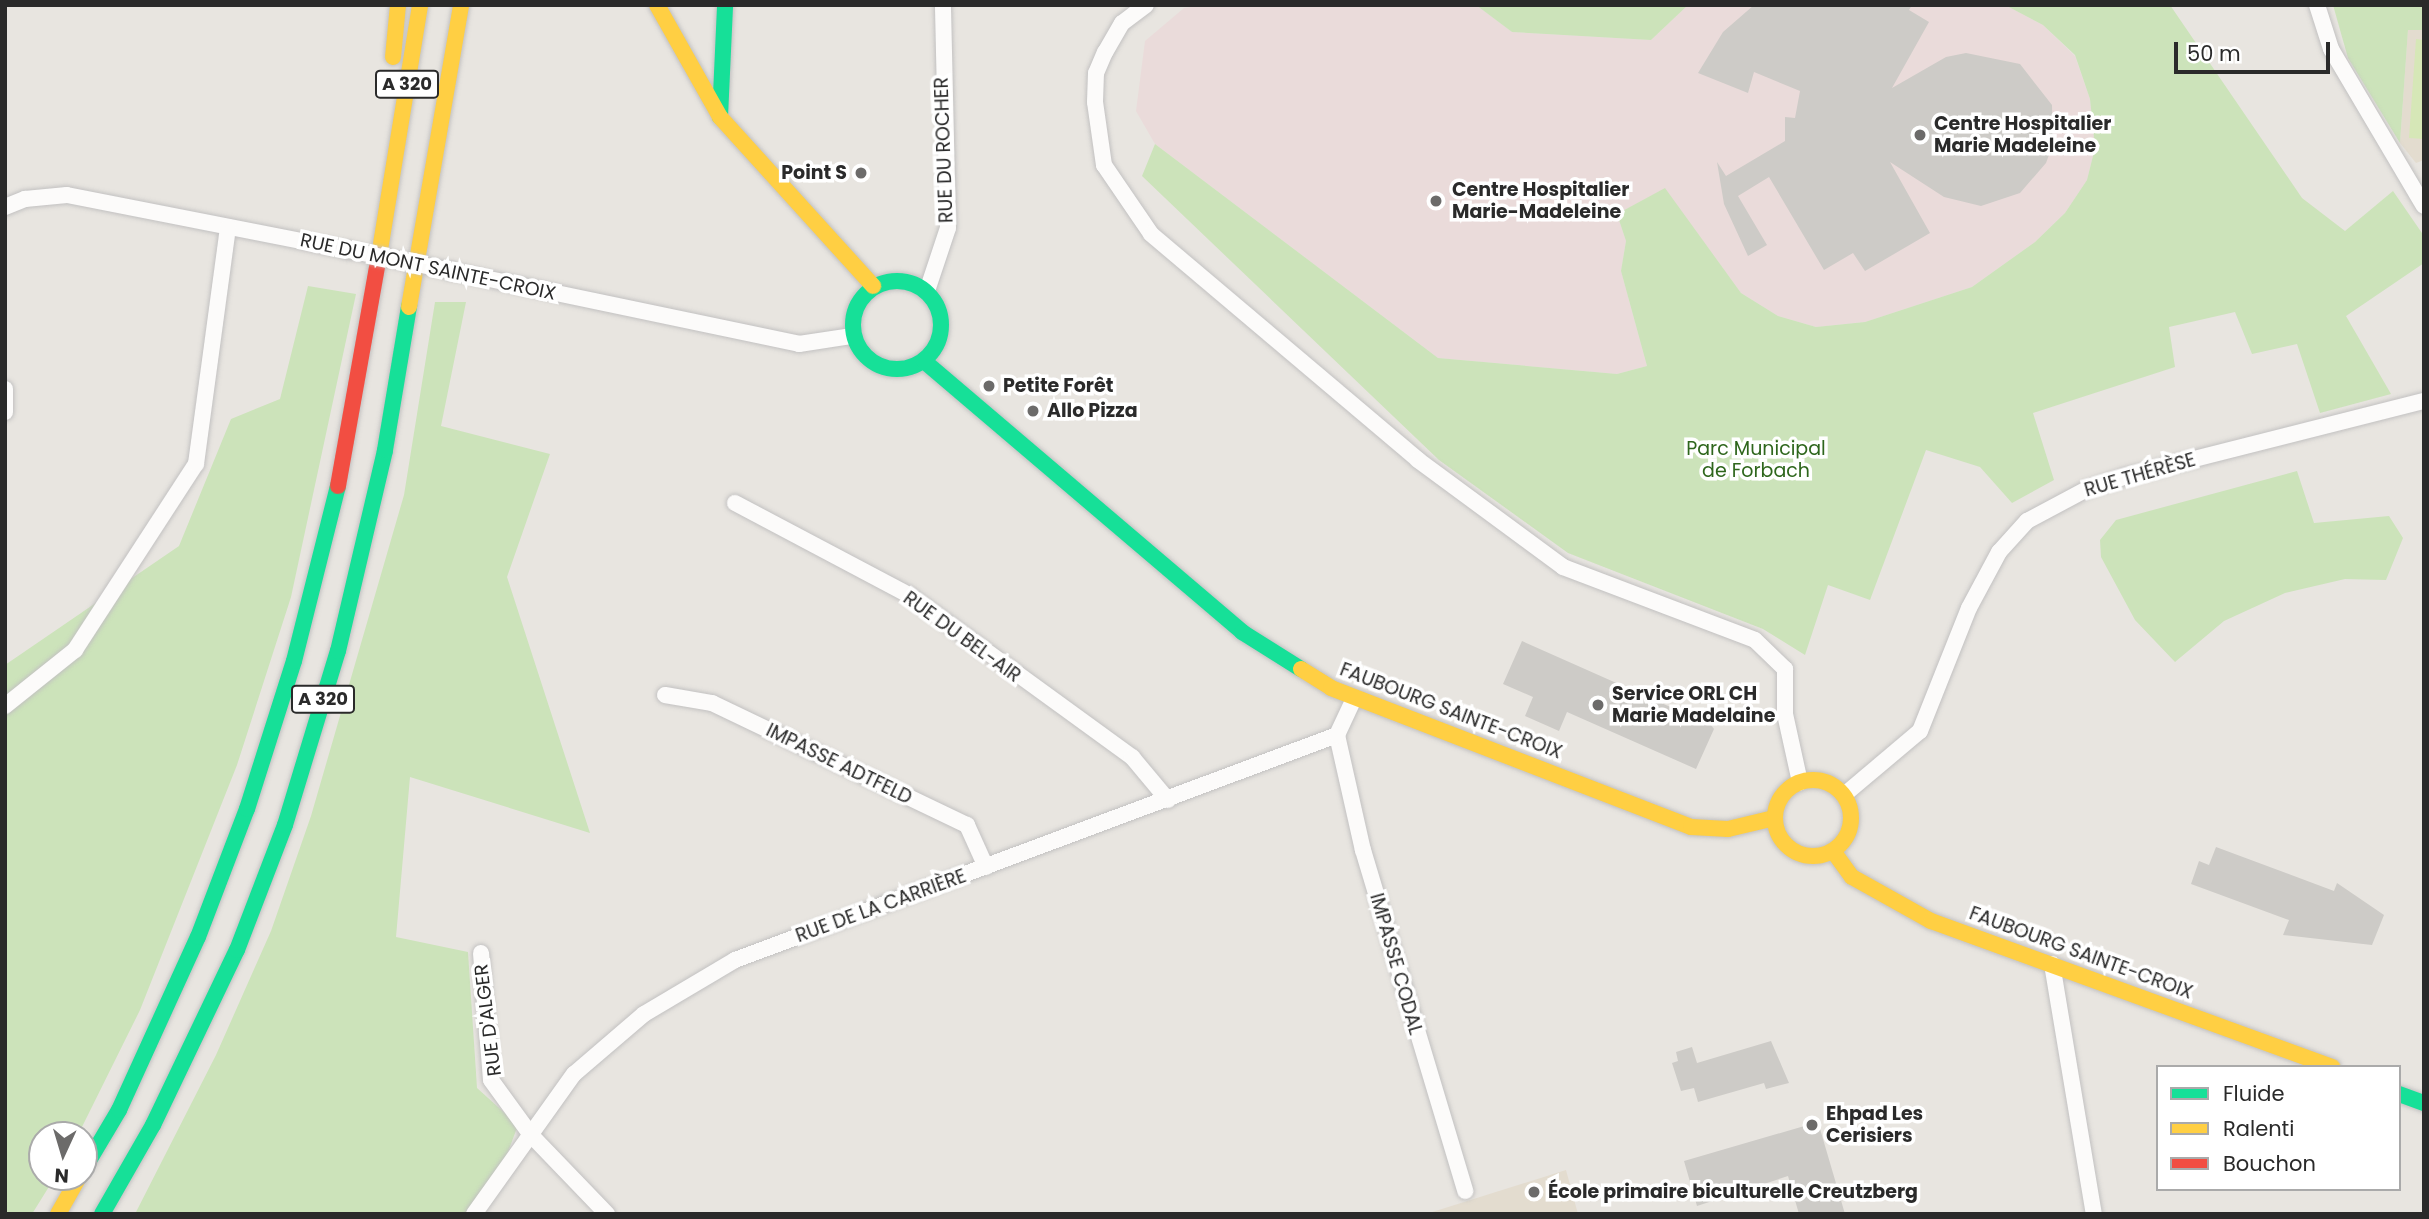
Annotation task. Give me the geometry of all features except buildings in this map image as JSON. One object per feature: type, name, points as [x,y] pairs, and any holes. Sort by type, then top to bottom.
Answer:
[{"type":"main road","points":[[395,162],[388,104],[398,5]]},
{"type":"main road","name":"A 320","points":[[98,1145],[119,1110],[198,937],[247,809],[294,661],[349,443],[420,5]]},
{"type":"main road","name":"A 320","points":[[102,1214],[153,1125],[237,950],[285,825],[338,651],[385,450],[461,5]]},
{"type":"main road","points":[[657,5],[720,117],[873,286]]},
{"type":"main road","points":[[720,117],[725,5]]},
{"type":"main road","points":[[891,279],[927,291],[940,313],[939,340],[924,361],[903,369],[881,367],[863,355],[852,336],[854,307],[873,286],[891,279]]},
{"type":"main road","name":"FAUBOURG SAINTE-CROIX","points":[[924,361],[1242,632],[1353,700],[1692,827],[1728,830],[1774,818]]},
{"type":"main road","points":[[1821,781],[1844,795],[1851,825],[1833,851],[1814,857],[1794,852],[1780,838],[1774,818],[1784,793],[1800,782],[1821,781]]},
{"type":"main road","name":"FAUBOURG SAINTE-CROIX","points":[[1833,851],[1852,877],[1931,921],[2327,1065]]},
{"type":"main road","points":[[2401,1095],[2424,1103]]},
{"type":"main road","points":[[58,1214],[71,1191]]},
{"type":"street","name":"RUE DU ROCHER","points":[[927,291],[948,228],[943,5]]},
{"type":"street","points":[[1146,5],[1122,23],[1105,52],[1096,74],[1096,102],[1104,164],[1151,233],[1418,460],[1563,567],[1755,640],[1785,669],[1785,714],[1800,782]]},
{"type":"street","points":[[2317,5],[2331,49],[2424,206]]},
{"type":"street","name":"RUE DU MONT SAINTE-CROIX","points":[[5,207],[25,199],[67,195],[348,250],[799,344],[852,336]]},
{"type":"street","points":[[5,706],[75,650],[196,464],[229,227]]},
{"type":"street","points":[[5,389],[5,412]]},
{"type":"street","name":"RUE THÉRÈSE","points":[[1844,795],[1920,731],[1969,608],[1999,552],[2027,522],[2087,489],[2123,477],[2424,401]]},
{"type":"street","name":"RUE DU BEL-AIR","points":[[735,503],[909,595],[1132,757],[1168,800]]},
{"type":"street","name":"IMPASSE ADTFELD","points":[[665,695],[712,703],[967,825],[986,867]]},
{"type":"street","points":[[1337,735],[1353,700]]},
{"type":"street","name":"RUE DE LA CARRIÈRE","points":[[474,1214],[575,1074],[644,1014],[735,960],[1337,735]]},
{"type":"street","name":"IMPASSE CODAL","points":[[1337,735],[1363,850],[1465,1191]]},
{"type":"street","name":"RUE D'ALGER","points":[[481,953],[491,1080],[531,1135],[607,1214]]},
{"type":"street","points":[[2052,964],[2094,1214]]},
{"type":"shaded area","name":"Centre Hospitalier Marie-Madeleine","points":[[1205,5],[1476,5],[1512,32],[1651,40],[1688,5],[2005,5],[2043,25],[2075,56],[2090,99],[2095,148],[2087,180],[2065,213],[2035,242],[1972,287],[1865,322],[1816,327],[1778,316],[1741,293],[1665,189],[1617,214],[1626,241],[1621,271],[1647,366],[1617,374],[1438,358],[1155,144],[1136,111],[1145,41],[1184,8]]},
{"type":"shaded area","points":[[2408,29],[2424,30],[2424,160],[2416,163],[2400,143]]},
{"type":"shaded area","name":"École primaire biculturelle Creutzberg","points":[[1566,1170],[1578,1214],[1426,1214]]},
{"type":"green space","points":[[1476,5],[1688,5],[1651,40],[1512,32]]},
{"type":"green space","name":"Parc Municipal de Forbach","points":[[2005,5],[2170,5],[2302,198],[2345,231],[2393,191],[2424,236],[2424,263],[2346,316],[2391,394],[2320,413],[2297,344],[2252,354],[2235,312],[2169,327],[2175,367],[2033,413],[2054,480],[2012,503],[1980,467],[1926,450],[1870,600],[1828,585],[1805,655],[1763,629],[1568,553],[1439,460],[1142,176],[1155,144],[1438,358],[1617,374],[1647,366],[1621,271],[1626,241],[1617,214],[1665,188],[1741,293],[1778,316],[1816,327],[1865,322],[1972,287],[2035,242],[2065,213],[2087,180],[2095,148],[2090,99],[2075,55],[2043,25]]},
{"type":"green space","points":[[2333,5],[2424,5],[2424,30],[2408,30],[2400,143],[2348,58]]},
{"type":"green space","points":[[2416,39],[2424,40],[2424,139],[2409,138]]},
{"type":"green space","points":[[308,286],[356,294],[291,597],[237,765],[140,1010],[85,1121],[28,1121],[28,1191],[46,1191],[32,1214],[5,1214],[5,665],[179,546],[231,419],[280,399]]},
{"type":"green space","points":[[435,302],[466,302],[441,426],[550,454],[507,577],[590,833],[410,777],[396,937],[468,952],[477,1088],[518,1125],[485,1214],[135,1214],[216,1055],[271,931],[311,816],[404,495]]},
{"type":"green space","points":[[2297,471],[2314,523],[2389,516],[2403,538],[2386,580],[2345,579],[2285,593],[2224,621],[2175,662],[2135,620],[2101,557],[2100,540],[2116,520]]},
{"type":"traffic: fast","points":[[720,117],[725,5]]},
{"type":"traffic: fast","points":[[888,281],[906,281],[922,288],[934,300],[941,316],[941,325],[941,334],[934,350],[922,362],[906,369],[888,369],[872,362],[860,350],[853,334],[853,316],[860,300],[872,288],[888,281]]},
{"type":"traffic: fast","points":[[102,1214],[153,1125],[237,950],[285,825],[338,651],[385,450],[409,307]]},
{"type":"traffic: fast","points":[[924,361],[1242,632],[1301,669]]},
{"type":"traffic: fast","points":[[98,1145],[119,1110],[198,937],[247,809],[294,661],[338,486]]},
{"type":"traffic: fast","points":[[2401,1095],[2424,1103]]},
{"type":"traffic: slow","points":[[393,57],[398,5]]},
{"type":"traffic: slow","points":[[379,256],[420,5]]},
{"type":"traffic: slow","points":[[409,307],[461,5]]},
{"type":"traffic: slow","points":[[657,5],[720,117],[873,286]]},
{"type":"traffic: slow","points":[[1301,669],[1331,688],[1691,827],[1728,829],[1774,818]]},
{"type":"traffic: slow","points":[[1813,780],[1828,783],[1840,791],[1848,803],[1851,818],[1848,833],[1840,845],[1828,853],[1813,856],[1798,853],[1786,845],[1778,833],[1775,818],[1778,803],[1786,791],[1798,783],[1813,780]]},
{"type":"traffic: slow","points":[[1833,851],[1852,877],[1931,921],[2327,1065]]},
{"type":"traffic: slow","points":[[58,1214],[71,1191]]},
{"type":"traffic: jam","points":[[338,486],[379,256]]},
{"type":"place","name":"Centre Hospitalier Marie Madeleine","points":[[1920,135]]},
{"type":"place","name":"Point S","points":[[861,173]]},
{"type":"place","name":"Centre Hospitalier Marie-Madeleine","points":[[1436,201]]},
{"type":"place","name":"Petite Forêt","points":[[989,386]]},
{"type":"place","name":"Allo Pizza","points":[[1033,411]]},
{"type":"place","name":"Service ORL CH Marie Madelaine","points":[[1598,705]]},
{"type":"place","name":"Ehpad Les Cerisiers","points":[[1812,1125]]},
{"type":"place","name":"École primaire biculturelle Creutzberg","points":[[1534,1192]]}]
